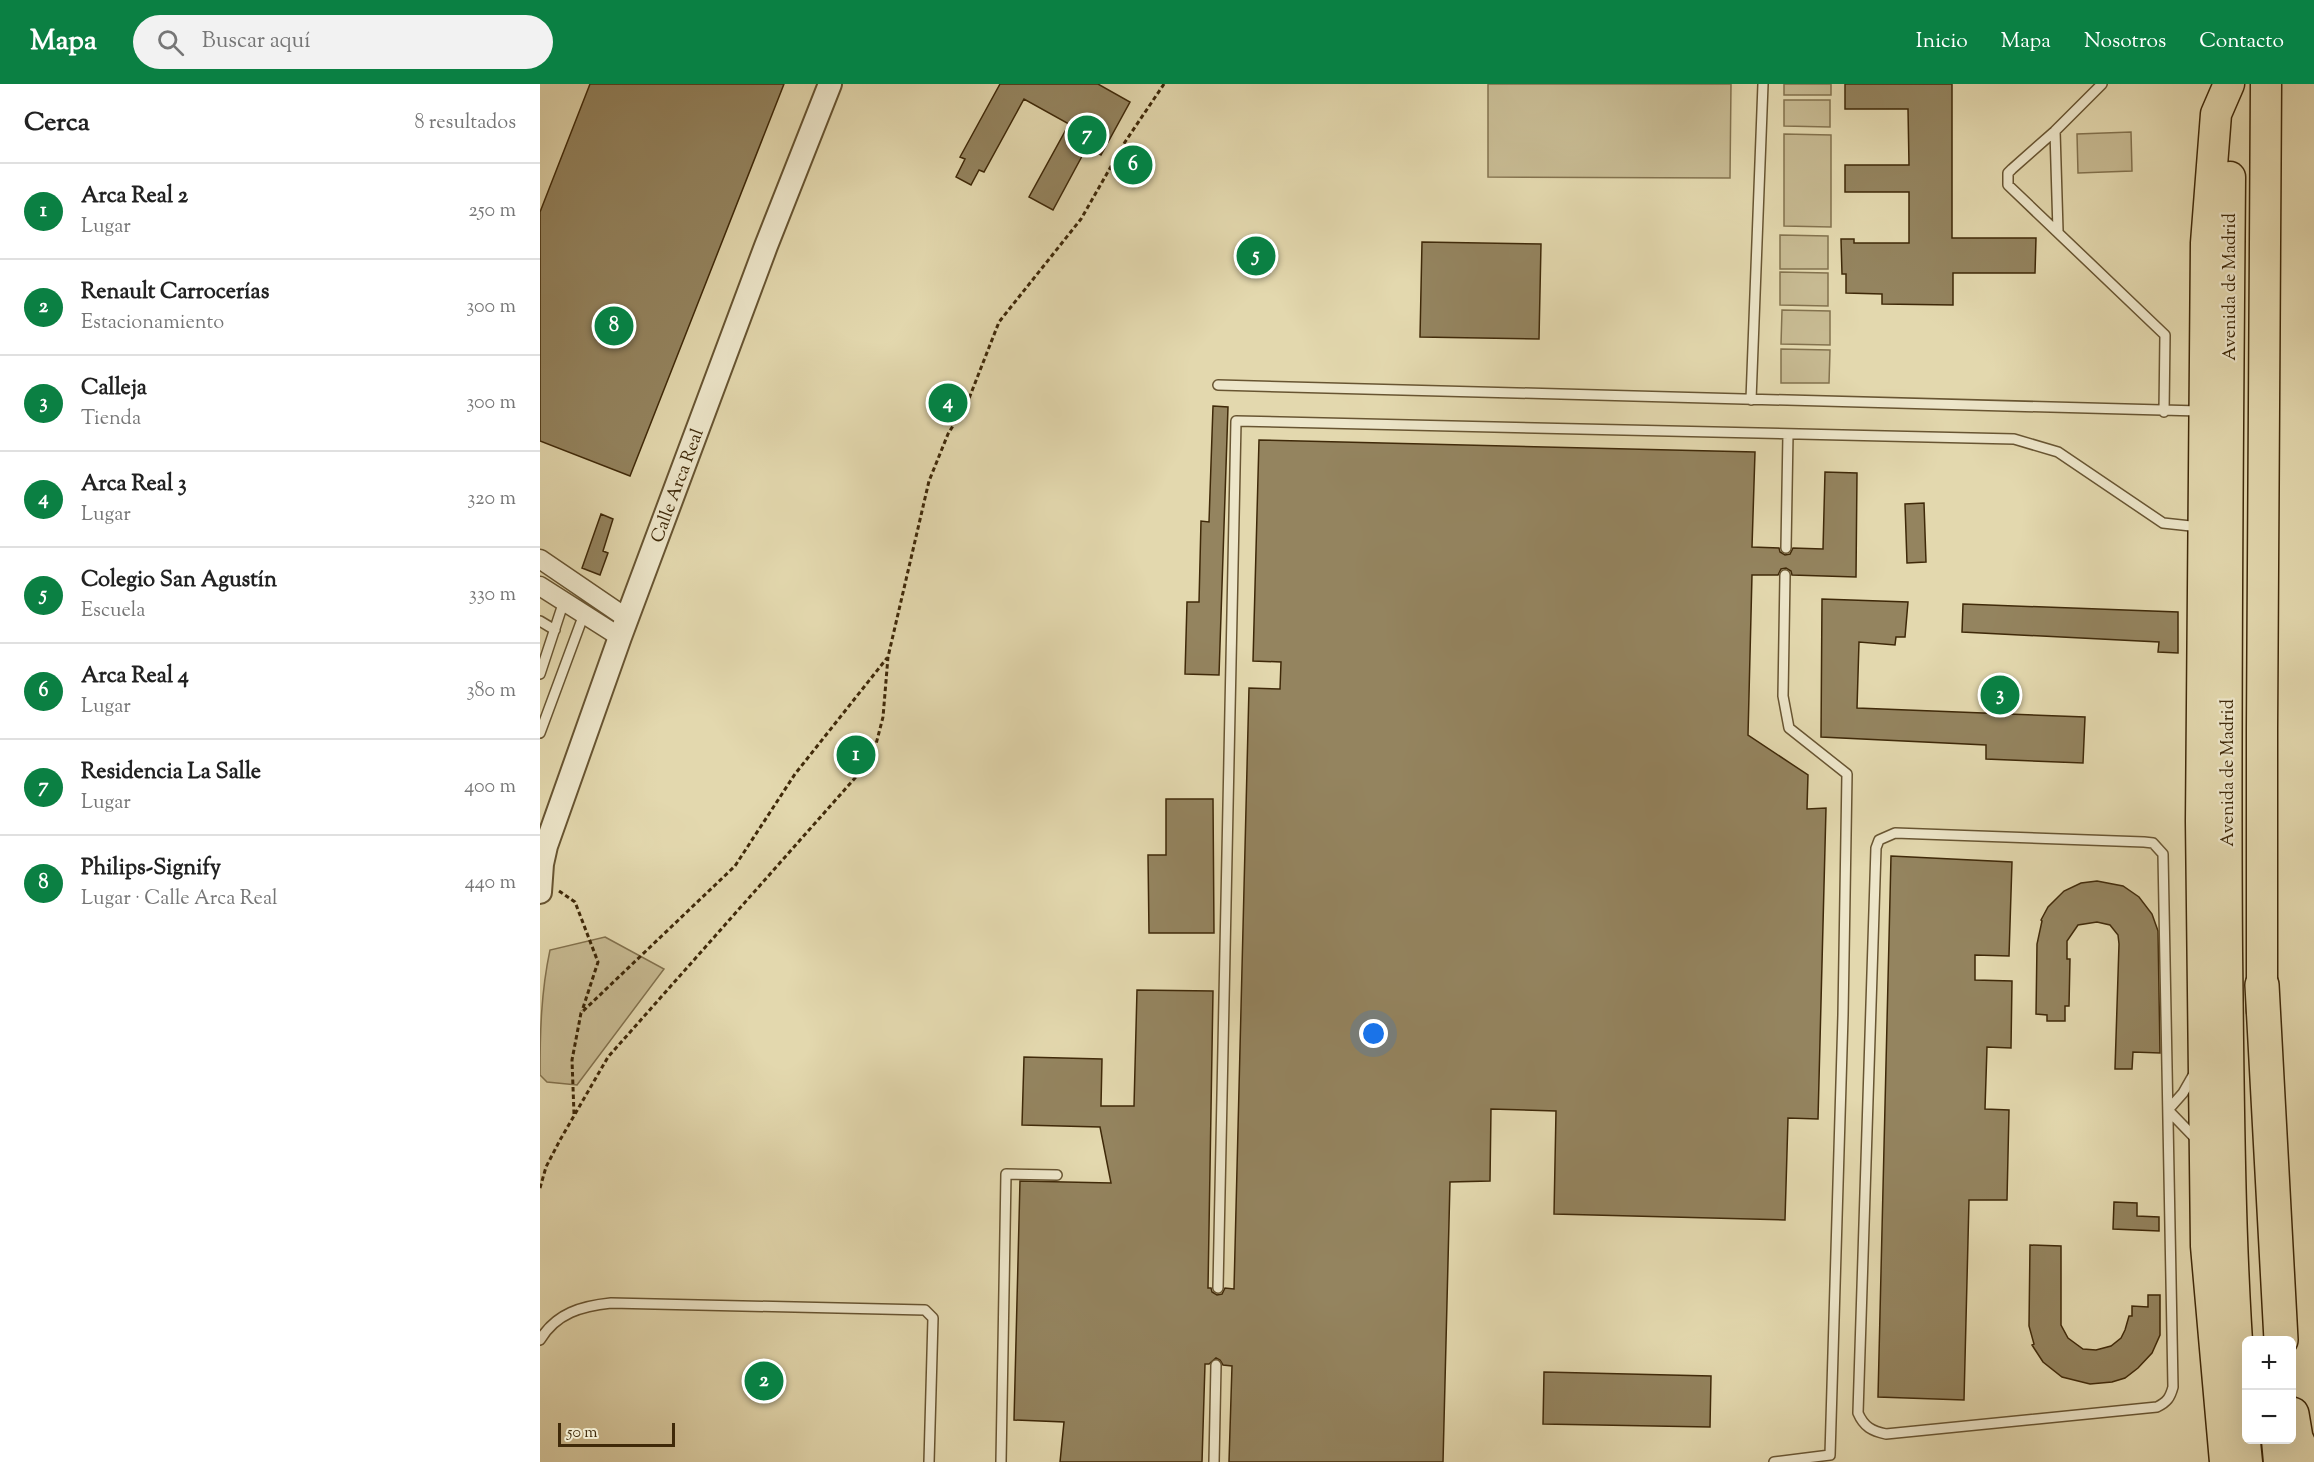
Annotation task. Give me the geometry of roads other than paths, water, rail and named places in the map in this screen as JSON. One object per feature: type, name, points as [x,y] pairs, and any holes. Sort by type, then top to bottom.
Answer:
[{"type":"highway","points":[[2225,1462],[2206,1246],[2201,821],[2206,243],[2216,114],[2230,84]]},
{"type":"highway","name":"Avenida de Madrid","points":[[2230,84],[2227,647],[2229,1172],[2236,1338],[2247,1462]]},
{"type":"highway","name":"Avenida de Madrid","points":[[2266,84],[2262,1218],[2270,1336]]},
{"type":"highway","points":[[2262,986],[2281,1336]]},
{"type":"highway","points":[[2296,1438],[2307,1462]]},
{"type":"highway","points":[[2277,1444],[2279,1462]]},
{"type":"street","name":"Calle Arca Real","points":[[540,885],[543,845],[762,257],[830,84]]},
{"type":"street","points":[[540,559],[624,628]]},
{"type":"street","points":[[540,586],[584,614],[624,628]]},
{"type":"lane","points":[[1751,400],[1762,84]]},
{"type":"lane","points":[[2102,84],[2055,131],[2012,169],[2007,178],[2008,185],[2165,335],[2164,412]]},
{"type":"lane","points":[[2055,131],[2058,231]]},
{"type":"lane","points":[[1218,385],[2164,412],[2203,411]]},
{"type":"lane","points":[[1218,1288],[1236,421],[2014,439],[2058,452],[2163,523],[2203,527]]},
{"type":"lane","points":[[1786,548],[1788,434]]},
{"type":"lane","points":[[1774,1462],[1830,1455],[1843,1015],[1847,774],[1789,728],[1783,696],[1785,575]]},
{"type":"lane","points":[[540,674],[564,601]]},
{"type":"lane","points":[[540,733],[584,614]]},
{"type":"lane","points":[[540,621],[555,630]]},
{"type":"lane","points":[[2204,1057],[2182,1093],[2168,1110],[2174,1387],[2166,1403],[2157,1407],[1886,1434],[1875,1432],[1867,1427],[1858,1413],[1876,860],[1879,840],[1895,833],[2153,843],[2163,854],[2168,1110],[2196,1140],[2205,1156]]},
{"type":"lane","points":[[1000,1462],[1006,1174],[1058,1175]]},
{"type":"lane","points":[[540,1340],[557,1319],[585,1306],[611,1303],[925,1310],[933,1318],[929,1462]]},
{"type":"lane","points":[[1214,1462],[1216,1365]]},
{"type":"place","name":"Residencia La Salle","points":[[1087,135]]},
{"type":"place","name":"Arca Real 4","points":[[1133,165]]},
{"type":"place","name":"Colegio San Agustín","points":[[1256,256]]},
{"type":"place","name":"Philips-Signify","points":[[614,326]]},
{"type":"place","name":"Arca Real 3","points":[[948,403]]},
{"type":"place","name":"Calleja","points":[[2000,695]]},
{"type":"place","name":"Arca Real 2","points":[[856,755]]},
{"type":"place","name":"Renault Carrocerías","points":[[764,1381]]}]
